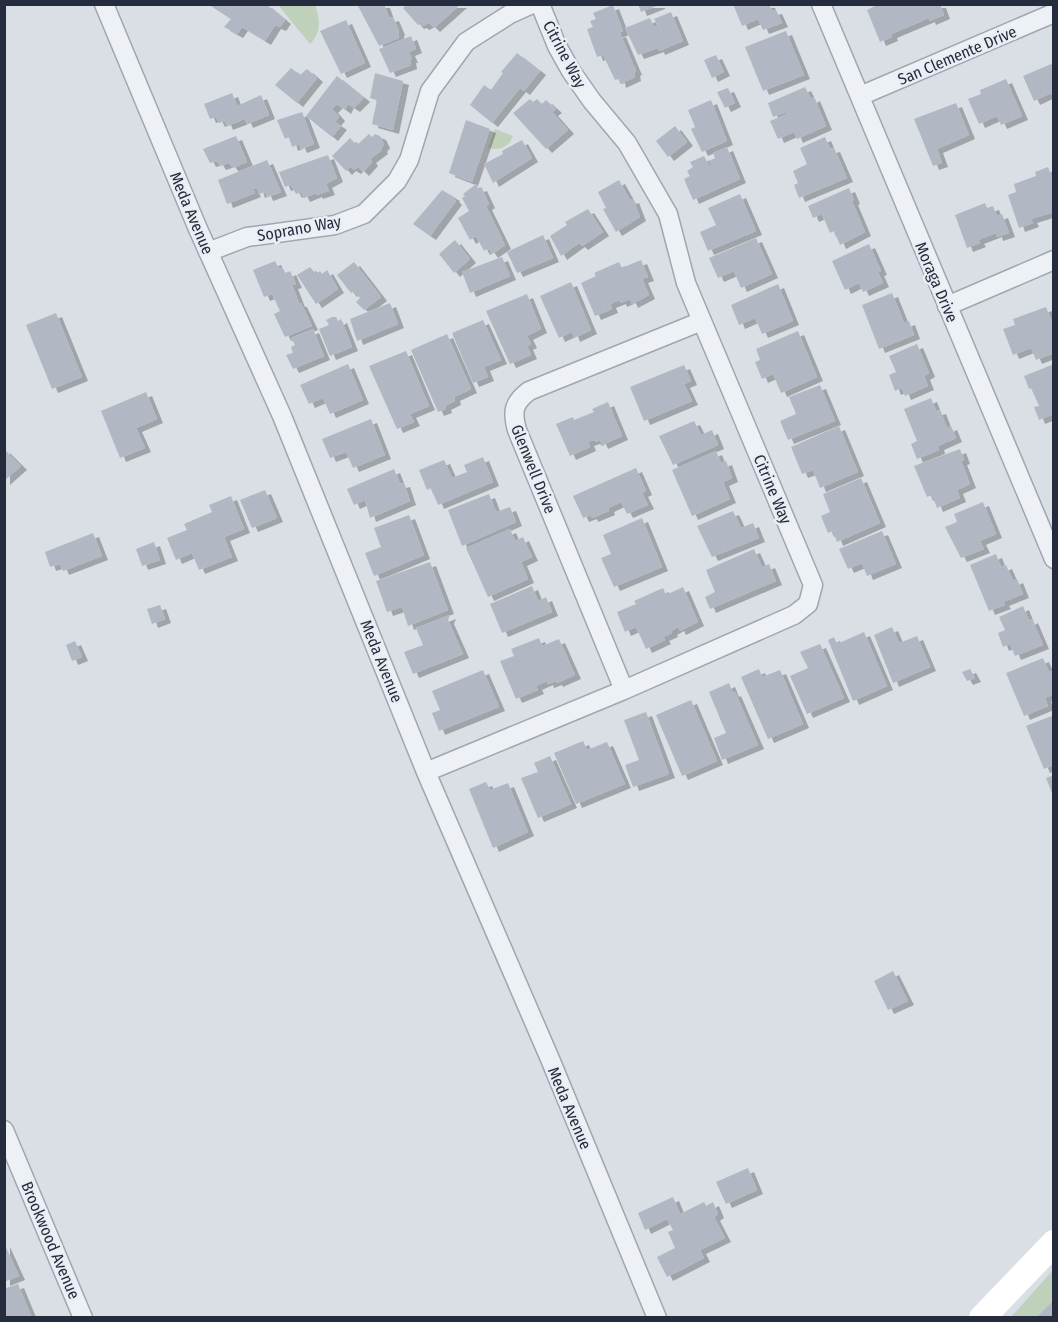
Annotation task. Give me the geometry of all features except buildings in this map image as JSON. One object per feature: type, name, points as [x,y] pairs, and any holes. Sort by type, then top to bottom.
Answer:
[{"type":"street","name":"Meda Avenue","points":[[104,4],[208,252],[282,416],[426,772],[550,1059],[657,1317]]},
{"type":"street","name":"Soprano Way","points":[[208,252],[247,237],[335,225],[364,214],[396,181],[410,160],[430,91],[466,42],[510,14],[532,4]]},
{"type":"street","name":"Citrine Way","points":[[426,772],[624,690],[794,615],[808,604],[813,585],[686,283],[668,214],[627,142],[592,101],[571,71],[557,46],[540,4]]},
{"type":"street","name":"Moraga Drive","points":[[821,4],[1053,558]]},
{"type":"street","name":"San Clemente Drive","points":[[860,96],[1053,13]]},
{"type":"street","points":[[947,306],[1053,260]]},
{"type":"street","name":"Glenwell Drive","points":[[624,690],[513,416],[518,399],[529,391],[702,321]]},
{"type":"street","name":"Brookwood Avenue","points":[[4,1130],[83,1317]]},
{"type":"street","points":[[982,1317],[1053,1243]]},
{"type":"green space","points":[[278,5],[315,5],[319,25],[317,35],[310,44]]},
{"type":"green space","points":[[495,129],[513,136],[504,147],[488,148]]},
{"type":"green space","points":[[1053,1270],[1053,1317],[1011,1317]]}]
